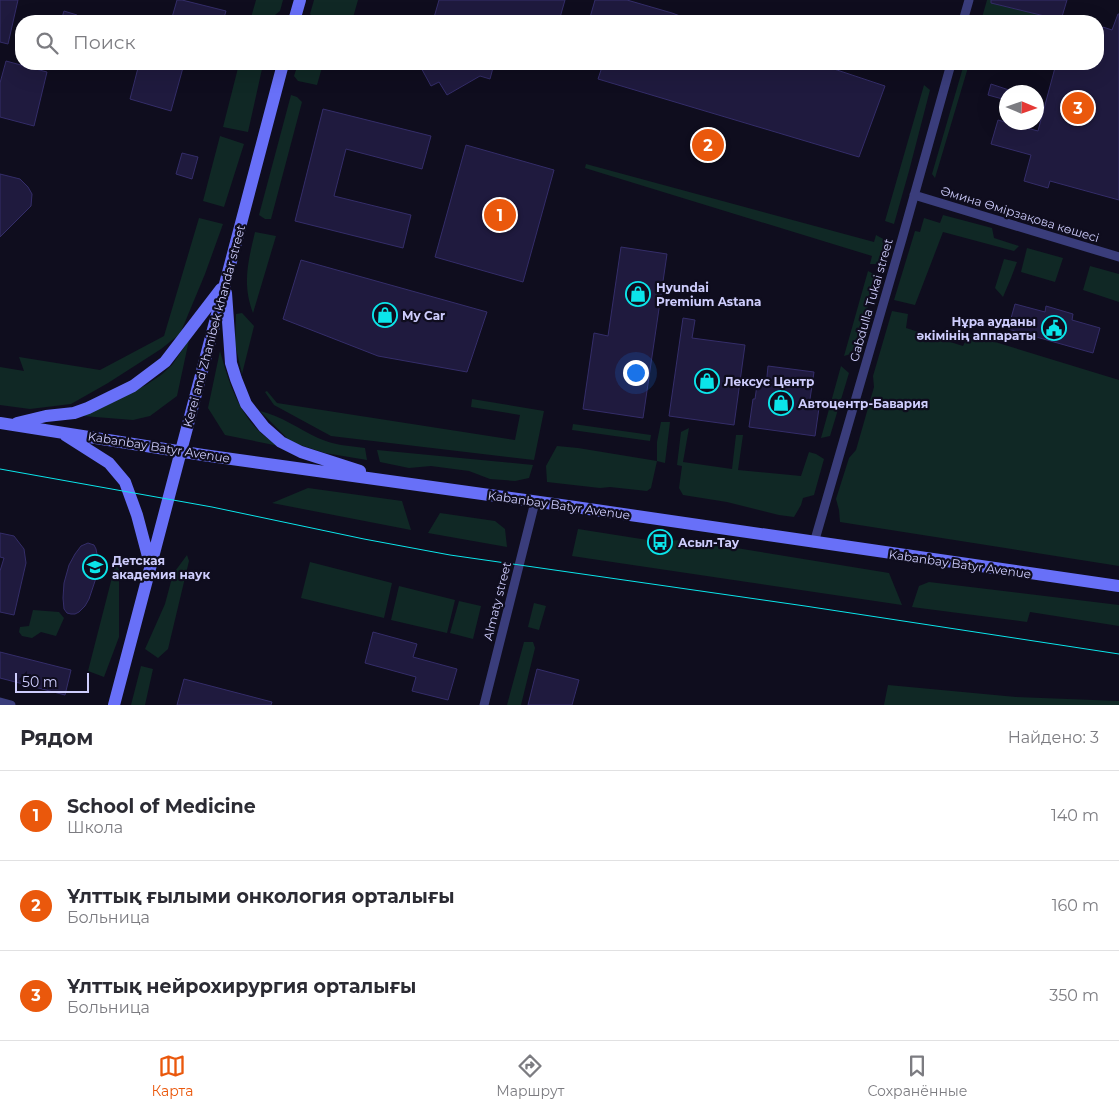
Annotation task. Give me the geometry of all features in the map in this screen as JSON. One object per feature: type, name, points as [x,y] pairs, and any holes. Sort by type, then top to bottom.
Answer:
[{"type":"main road","points":[[296,15],[300,0]]},
{"type":"main road","name":"Kerei and Zhanibek khandar street","points":[[114,705],[281,70]]},
{"type":"main road","points":[[6,424],[46,416],[74,413],[133,386],[165,362],[225,283]]},
{"type":"main road","points":[[225,283],[231,363],[246,404],[264,427],[281,442],[301,452],[393,482]]},
{"type":"main road","name":"Kabanbay Batyr Avenue","points":[[6,424],[203,455],[1119,586]]},
{"type":"main road","points":[[62,432],[109,463],[125,482],[137,515],[150,566]]},
{"type":"street","points":[[965,15],[969,0]]},
{"type":"street","name":"Gabdulla Tukai street","points":[[814,543],[949,70]]},
{"type":"street","name":"Әмина Өмірзақова көшесі","points":[[914,195],[1119,258]]},
{"type":"street","name":"Almaty street","points":[[484,705],[535,502]]},
{"type":"street","points":[[0,702],[12,705]]},
{"type":"green space","points":[[256,0],[283,0],[280,11],[275,15],[252,15]]},
{"type":"green space","points":[[314,0],[358,0],[354,15],[310,14]]},
{"type":"green space","points":[[987,0],[1001,0],[1000,5],[1041,15],[983,15]]},
{"type":"green space","points":[[237,70],[262,70],[248,132],[223,127]]},
{"type":"green space","points":[[296,70],[321,70],[317,85],[298,81],[294,76]]},
{"type":"green space","points":[[962,70],[967,70],[935,178],[932,174]]},
{"type":"green space","points":[[924,85],[930,90],[894,224],[885,221]]},
{"type":"green space","points":[[291,95],[297,97],[302,102],[271,219],[265,219],[259,215]]},
{"type":"green space","points":[[220,136],[244,144],[224,207],[203,201]]},
{"type":"green space","points":[[586,164],[874,242],[876,235],[885,240],[879,264],[870,264],[872,256],[585,168]]},
{"type":"green space","points":[[943,215],[992,228],[994,238],[1019,246],[1014,251],[943,232],[915,305],[894,300],[915,231],[920,232],[924,218],[940,223]]},
{"type":"green space","points":[[199,218],[223,224],[180,334],[161,349],[71,404],[30,409],[0,405],[0,367],[24,371],[19,357],[100,370],[164,336]]},
{"type":"green space","points":[[255,232],[276,236],[253,313],[248,292],[247,273]]},
{"type":"green space","points":[[1027,248],[1063,258],[1055,282],[1021,272]]},
{"type":"green space","points":[[1004,259],[1017,262],[1003,297],[995,288]]},
{"type":"green space","points":[[1090,266],[1119,274],[1119,302],[1083,290]]},
{"type":"green space","points":[[868,271],[877,276],[854,353],[844,356]]},
{"type":"green space","points":[[892,311],[908,314],[906,328],[963,346],[969,334],[1119,380],[1119,566],[840,522],[836,499],[849,458],[856,450],[874,387],[873,376]]},
{"type":"green space","points":[[242,313],[254,326],[242,374],[235,344],[236,314]]},
{"type":"green space","points":[[189,340],[177,396],[150,416],[133,420],[83,416],[146,385],[161,375],[172,365]]},
{"type":"green space","points":[[220,351],[230,382],[243,411],[259,432],[279,446],[225,435],[208,408]]},
{"type":"green space","points":[[841,366],[849,373],[830,436],[821,438]]},
{"type":"green space","points":[[267,391],[277,403],[515,440],[520,415],[471,407],[472,399],[544,411],[534,460],[331,436],[274,405],[265,392]]},
{"type":"green space","points":[[260,411],[283,419],[329,442],[365,448],[367,460],[325,453],[291,442]]},
{"type":"green space","points":[[661,422],[670,422],[665,463],[657,461],[657,442]]},
{"type":"green space","points":[[573,424],[651,435],[650,441],[572,430]]},
{"type":"green space","points":[[689,428],[683,462],[732,469],[736,435],[743,435],[738,470],[801,476],[809,452],[816,454],[824,459],[814,495],[803,498],[794,517],[727,502],[683,495],[679,488],[682,466],[677,465],[681,432]]},
{"type":"green space","points":[[557,446],[657,461],[651,488],[647,491],[547,482],[546,466]]},
{"type":"green space","points":[[377,450],[533,465],[529,478],[515,481],[490,479],[469,471],[431,466],[409,468],[380,462]]},
{"type":"green space","points":[[308,488],[402,501],[411,530],[272,503]]},
{"type":"green space","points":[[440,513],[495,521],[505,529],[507,547],[428,533]]},
{"type":"green space","points":[[578,529],[654,541],[687,540],[889,573],[902,605],[572,556]]},
{"type":"green space","points":[[118,554],[119,637],[104,677],[88,671]]},
{"type":"green space","points":[[187,555],[189,561],[168,649],[158,658],[145,649],[165,604],[173,574]]},
{"type":"green space","points":[[310,562],[392,583],[384,618],[301,598]]},
{"type":"green space","points":[[929,582],[1119,605],[1119,626],[1030,612],[1027,622],[912,607],[919,586]]},
{"type":"green space","points":[[399,586],[455,600],[447,633],[391,620]]},
{"type":"green space","points":[[459,601],[481,606],[473,639],[450,633]]},
{"type":"green space","points":[[534,603],[546,606],[539,630],[528,627]]},
{"type":"green space","points":[[33,610],[59,612],[64,618],[56,636],[41,632],[32,638],[22,636],[19,632],[20,627],[29,626]]},
{"type":"green space","points":[[524,642],[533,642],[535,648],[521,705],[507,705]]},
{"type":"green space","points":[[141,666],[153,669],[145,705],[131,705]]},
{"type":"green space","points":[[888,685],[1016,697],[1119,701],[1119,705],[884,705]]},
{"type":"building","points":[[0,0],[18,0],[8,44],[0,42]]},
{"type":"building","points":[[177,0],[226,11],[225,15],[173,15]]},
{"type":"building","points":[[439,0],[565,0],[561,15],[435,15]]},
{"type":"building","points":[[595,0],[627,0],[677,15],[591,15]]},
{"type":"building","points":[[991,0],[1067,0],[1062,15],[1040,15],[991,3]]},
{"type":"building","points":[[64,11],[77,15],[63,15]]},
{"type":"building","points":[[1119,14],[1119,200],[1050,181],[1048,188],[1024,181],[1031,155],[991,144],[998,120],[999,130],[1044,130],[1044,109],[1054,70],[1104,70],[1104,27],[1112,30]]},
{"type":"building","points":[[6,61],[15,63],[15,70],[40,70],[47,72],[34,126],[0,117],[0,83]]},
{"type":"building","points":[[137,70],[182,70],[171,111],[130,99]]},
{"type":"building","points":[[422,70],[492,70],[490,79],[480,76],[447,95],[439,82],[431,86]]},
{"type":"building","points":[[601,70],[837,70],[885,86],[859,157],[598,79]]},
{"type":"building","points":[[991,84],[999,87],[999,98],[988,95]]},
{"type":"building","points":[[323,109],[431,136],[422,169],[346,149],[334,196],[411,215],[403,248],[295,221]]},
{"type":"building","points":[[466,145],[554,170],[523,282],[435,257]]},
{"type":"building","points":[[182,153],[198,157],[192,179],[176,174]]},
{"type":"building","points":[[0,174],[20,179],[32,194],[31,206],[0,237]]},
{"type":"building","name":"Hyundai Premium Astana","points":[[621,247],[667,254],[643,418],[583,409],[594,333],[608,336]]},
{"type":"building","name":"My Car","points":[[301,260],[487,312],[467,372],[378,356],[283,319]]},
{"type":"building","name":"Нұра ауданы әкімінің аппараты","points":[[1015,304],[1045,312],[1046,306],[1073,314],[1072,320],[1100,328],[1093,353],[1008,329]]},
{"type":"building","name":"Лексус Центр","points":[[683,318],[695,320],[692,338],[745,345],[734,425],[669,416]]},
{"type":"building","name":"Автоцентр-Бавария","points":[[768,366],[814,372],[809,406],[819,408],[815,436],[749,427],[757,385],[766,387]]},
{"type":"building","points":[[0,533],[14,536],[24,549],[26,563],[14,615],[0,612],[0,571],[4,558],[0,557]]},
{"type":"building","points":[[88,543],[94,545],[96,549],[98,559],[96,578],[85,606],[75,614],[67,613],[64,609],[63,598],[64,583],[69,565],[81,546]]},
{"type":"building","points":[[373,632],[417,644],[413,657],[457,669],[448,700],[412,691],[416,677],[365,663]]},
{"type":"building","points":[[0,652],[71,670],[65,695],[0,678]]},
{"type":"building","points":[[537,669],[579,680],[572,705],[528,705]]},
{"type":"building","points":[[184,679],[272,702],[271,705],[177,705]]},
{"type":"tram line","points":[[0,469],[212,507],[450,555],[805,606],[1119,654]]},
{"type":"place","name":"Ұлттық нейрохирургия орталығы","points":[[1078,108]]},
{"type":"place","name":"Ұлттық ғылыми онкология орталығы","points":[[708,145]]},
{"type":"place","name":"School of Medicine","points":[[500,215]]},
{"type":"place","name":"Hyundai Premium Astana","points":[[638,294]]},
{"type":"place","name":"My Car","points":[[385,315]]},
{"type":"place","name":"Нұра ауданы әкімінің аппараты","points":[[1054,328]]},
{"type":"place","name":"Лексус Центр","points":[[707,381]]},
{"type":"place","name":"Автоцентр-Бавария","points":[[781,403]]},
{"type":"place","name":"Асыл-Тау","points":[[660,542]]},
{"type":"place","name":"Детская академия наук","points":[[95,567]]}]
